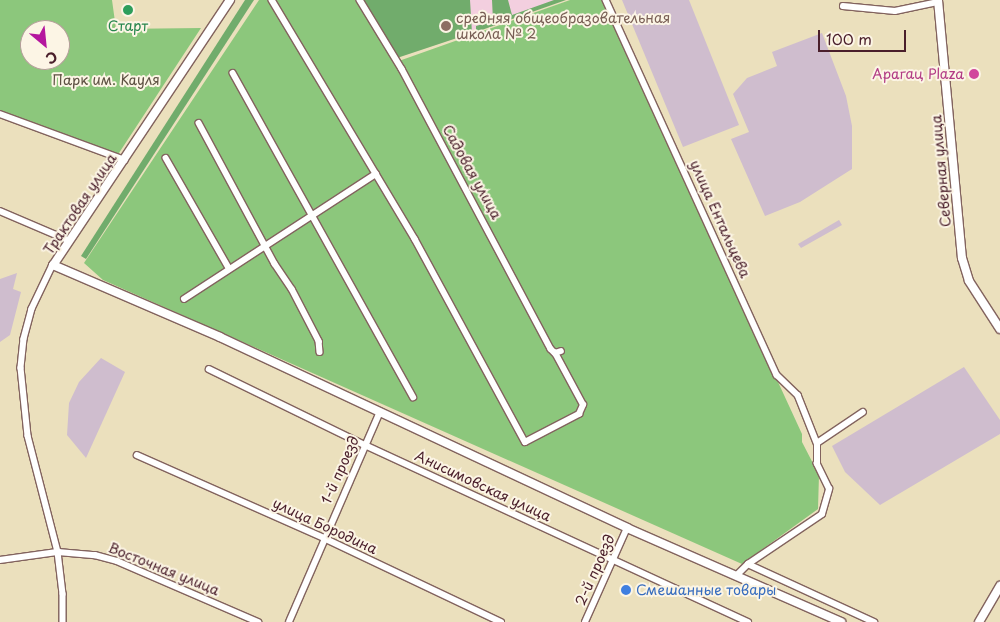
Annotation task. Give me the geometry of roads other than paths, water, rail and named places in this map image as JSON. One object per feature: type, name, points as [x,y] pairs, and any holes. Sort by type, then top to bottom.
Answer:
[{"type":"street","name":"Трактовая улица","points":[[63,622],[63,594],[58,552],[28,436],[21,368],[24,339],[32,309],[52,266],[68,240],[124,160],[230,0]]},
{"type":"street","points":[[184,298],[311,213],[376,174],[272,0]]},
{"type":"street","name":"Садовая улица","points":[[360,0],[402,69],[558,352],[583,405],[579,414],[525,442],[376,174]]},
{"type":"street","name":"улица Ентальцева","points":[[606,0],[777,375],[798,396],[817,443],[814,454],[817,464],[829,489],[822,514],[748,564],[736,576]]},
{"type":"street","points":[[843,6],[895,11],[938,1]]},
{"type":"street","name":"Северная улица","points":[[938,1],[962,258],[969,281],[1000,329]]},
{"type":"street","points":[[232,73],[413,397]]},
{"type":"street","points":[[0,114],[124,160]]},
{"type":"street","points":[[199,123],[264,244],[292,289],[319,341],[320,352]]},
{"type":"street","points":[[166,158],[229,268]]},
{"type":"street","points":[[0,211],[68,240]]},
{"type":"street","points":[[52,266],[220,337],[627,528],[836,621]]},
{"type":"street","name":"Анисимовская улица","points":[[209,369],[365,445],[748,622]]},
{"type":"street","name":"1-й проезд","points":[[289,622],[380,412]]},
{"type":"street","points":[[817,443],[863,412]]},
{"type":"street","name":"улица Бородина","points":[[137,456],[324,538],[501,622]]},
{"type":"street","name":"2-й проезд","points":[[585,622],[627,528]]},
{"type":"street","name":"Восточная улица","points":[[0,560],[58,552],[117,560],[258,622]]},
{"type":"street","points":[[748,564],[874,622]]},
{"type":"street","points":[[980,622],[1000,586]]},
{"type":"place","name":"Старт","points":[[128,10]]},
{"type":"place","name":"средняя общеобразовательная школа № 2","points":[[446,26]]},
{"type":"place","name":"Арагац Plaza","points":[[974,74]]},
{"type":"place","name":"Смешанные товары","points":[[626,590]]},
{"type":"park label","name":"Парк им. Кауля","points":[[106,80]]}]
